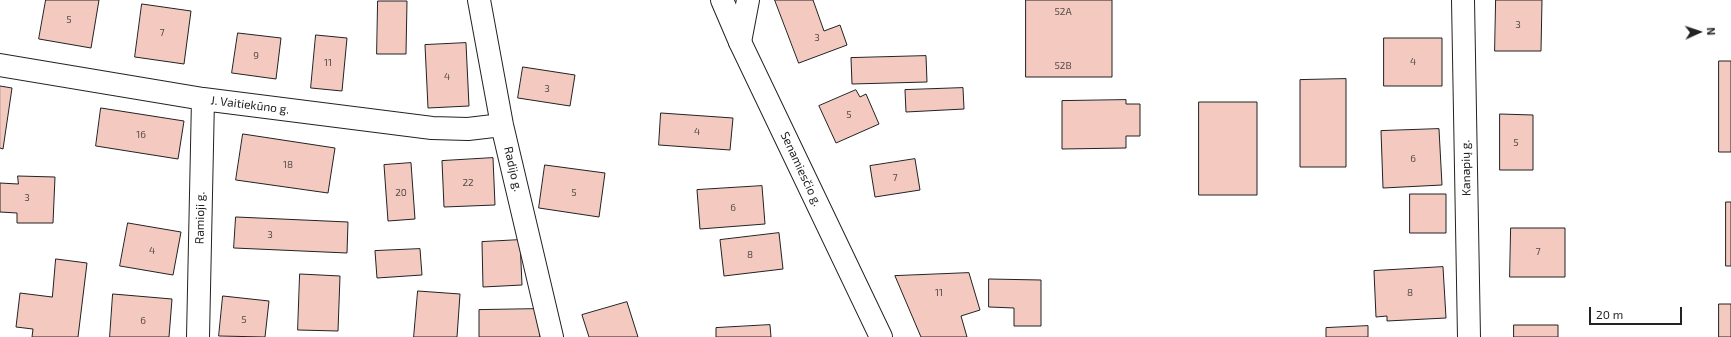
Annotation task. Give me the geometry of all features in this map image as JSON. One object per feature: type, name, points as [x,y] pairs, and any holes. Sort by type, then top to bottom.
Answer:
[{"type":"main road","name":"Radijo g.","points":[[479,0],[502,125],[552,337]]},
{"type":"main road","name":"Senamiesčio g.","points":[[722,0],[740,42],[881,337]]},
{"type":"main road","points":[[740,42],[748,0]]},
{"type":"main road","name":"Kanapių g.","points":[[1463,0],[1469,337]]},
{"type":"main road","name":"J. Vaitiekūno g.","points":[[0,65],[203,99],[432,128],[468,129],[502,125]]},
{"type":"main road","name":"Ramioji g.","points":[[198,337],[203,99]]},
{"type":"building","points":[[46,0],[99,0],[91,48],[39,39]]},
{"type":"building","points":[[775,0],[813,0],[824,31],[840,25],[847,45],[799,63]]},
{"type":"building","points":[[1026,0],[1112,0],[1112,77],[1026,77]]},
{"type":"building","points":[[1496,0],[1542,0],[1541,51],[1495,51]]},
{"type":"building","points":[[378,1],[407,1],[406,54],[377,54]]},
{"type":"building","points":[[142,4],[191,11],[184,64],[135,57]]},
{"type":"building","points":[[238,33],[281,38],[276,79],[232,73]]},
{"type":"building","points":[[316,35],[347,38],[342,91],[311,88]]},
{"type":"building","points":[[1384,38],[1442,38],[1442,86],[1384,86]]},
{"type":"building","points":[[466,43],[469,106],[428,108],[425,45]]},
{"type":"building","points":[[926,56],[927,82],[852,84],[851,58]]},
{"type":"building","points":[[1719,61],[1731,61],[1731,152],[1719,152]]},
{"type":"building","points":[[523,67],[575,75],[570,106],[518,98]]},
{"type":"building","points":[[1346,79],[1346,167],[1300,167],[1300,80]]},
{"type":"building","points":[[0,86],[12,88],[3,149],[0,148]]},
{"type":"building","points":[[963,88],[964,109],[906,112],[905,90]]},
{"type":"building","points":[[856,90],[860,97],[866,94],[879,124],[836,143],[819,106]]},
{"type":"building","points":[[1126,100],[1126,104],[1140,104],[1140,136],[1126,136],[1126,148],[1062,149],[1062,101]]},
{"type":"building","points":[[1199,102],[1257,102],[1257,195],[1199,195]]},
{"type":"building","points":[[101,108],[184,121],[178,159],[96,146]]},
{"type":"building","points":[[661,113],[733,118],[730,150],[659,145]]},
{"type":"building","points":[[1500,114],[1533,115],[1533,170],[1500,170]]},
{"type":"building","points":[[1439,129],[1442,185],[1383,188],[1381,131]]},
{"type":"building","points":[[243,134],[335,148],[328,193],[236,180]]},
{"type":"building","points":[[493,158],[495,205],[444,207],[442,161]]},
{"type":"building","points":[[915,159],[920,190],[875,197],[870,166]]},
{"type":"building","points":[[411,163],[415,219],[388,221],[384,165]]},
{"type":"building","points":[[545,165],[605,173],[599,217],[539,208]]},
{"type":"building","points":[[18,176],[55,177],[53,223],[17,223],[17,213],[0,212],[0,183],[18,184]]},
{"type":"building","points":[[762,186],[765,224],[700,229],[697,190]]},
{"type":"building","points":[[1410,194],[1446,194],[1446,233],[1410,233]]},
{"type":"building","points":[[1726,202],[1731,202],[1731,266],[1726,266]]},
{"type":"building","points":[[236,217],[348,222],[347,253],[234,248]]},
{"type":"building","points":[[128,223],[181,232],[173,275],[120,266]]},
{"type":"building","points":[[1511,228],[1565,228],[1565,277],[1510,277]]},
{"type":"building","points":[[779,233],[783,269],[724,276],[720,240]]},
{"type":"building","points":[[520,240],[522,285],[483,287],[482,242]]},
{"type":"building","points":[[420,249],[422,275],[377,278],[375,251]]},
{"type":"building","points":[[56,259],[87,263],[78,337],[32,337],[33,329],[16,327],[20,293],[52,297]]},
{"type":"building","points":[[1443,267],[1446,318],[1387,321],[1387,316],[1376,317],[1374,271]]},
{"type":"building","points":[[969,273],[980,310],[961,316],[967,337],[921,337],[895,276]]},
{"type":"building","points":[[300,274],[340,276],[338,331],[298,330]]},
{"type":"building","points":[[989,279],[1041,280],[1041,326],[1014,326],[1014,308],[989,307]]},
{"type":"building","points":[[418,291],[460,294],[457,337],[414,337]]},
{"type":"building","points":[[113,294],[172,299],[169,337],[110,337]]},
{"type":"building","points":[[223,296],[269,301],[265,337],[219,336]]},
{"type":"building","points":[[627,302],[638,337],[589,337],[582,315]]},
{"type":"building","points":[[1719,304],[1731,304],[1731,337],[1719,337]]},
{"type":"building","points":[[539,309],[540,337],[479,337],[479,310]]},
{"type":"building","points":[[770,325],[771,337],[716,337],[716,328]]},
{"type":"building","points":[[1514,325],[1558,325],[1558,337],[1514,337]]},
{"type":"building","points":[[1368,326],[1368,337],[1326,337],[1326,328]]}]
